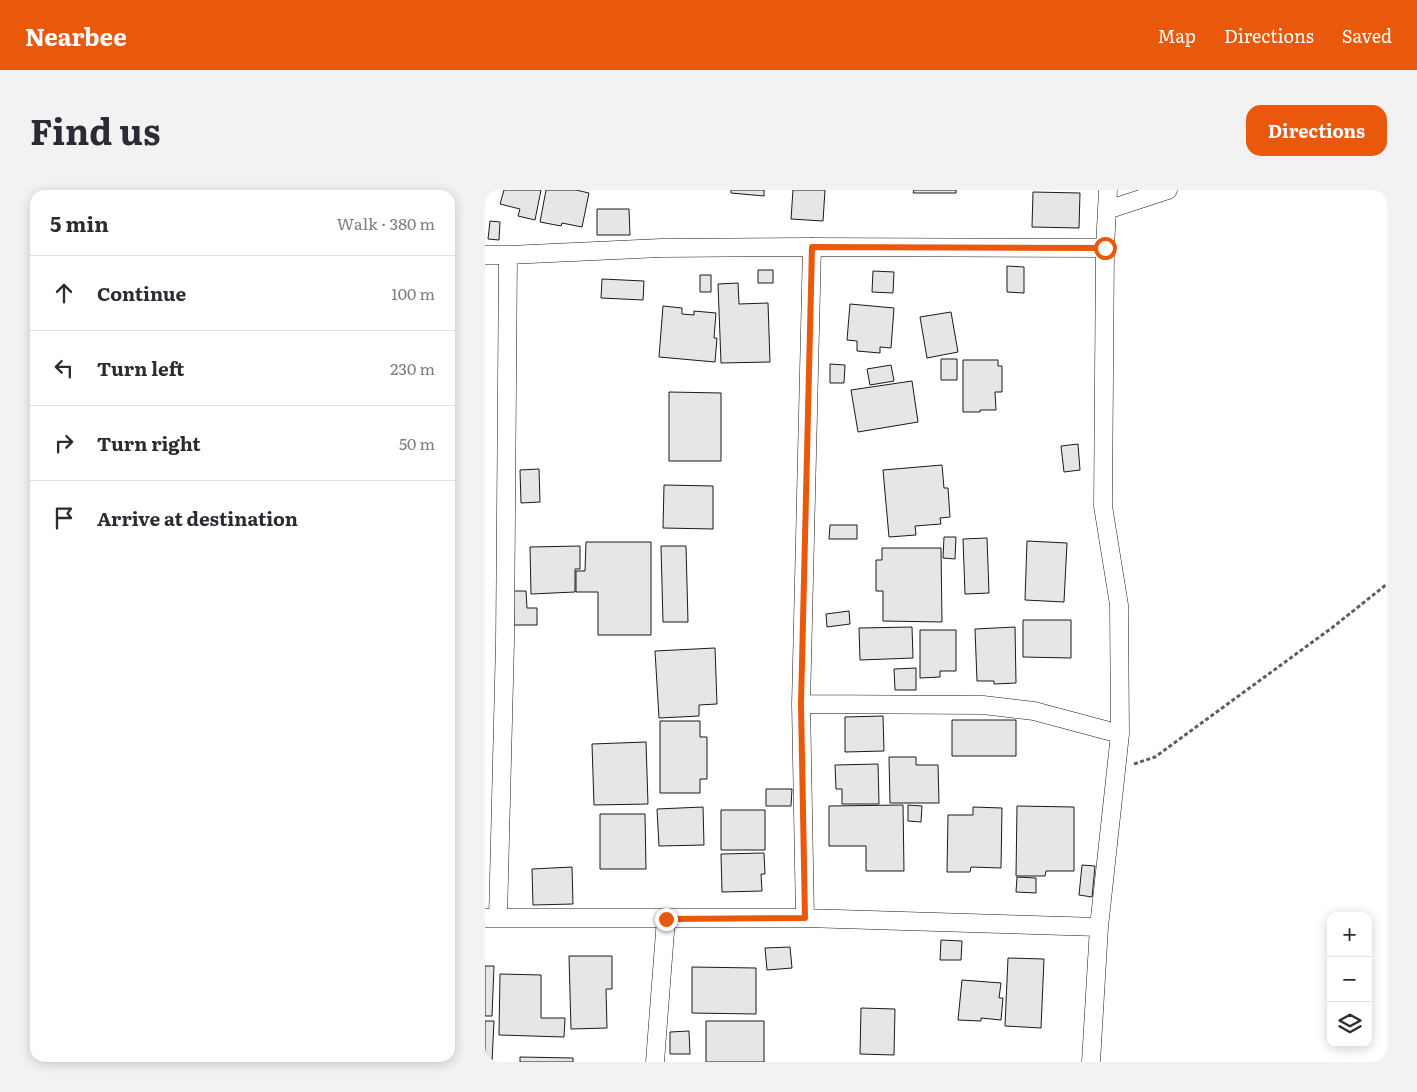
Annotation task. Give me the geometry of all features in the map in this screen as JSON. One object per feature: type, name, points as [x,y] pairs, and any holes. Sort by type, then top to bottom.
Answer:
[{"type":"street","points":[[1091,1062],[1099,927],[1120,734],[1119,605],[1103,506],[1105,248],[1108,190]]},
{"type":"street","points":[[1107,210],[1168,190]]},
{"type":"street","points":[[805,918],[801,704],[812,247]]},
{"type":"street","points":[[485,255],[661,248],[1105,248]]},
{"type":"street","points":[[507,255],[505,642],[491,918],[805,918],[1099,927]]},
{"type":"street","points":[[801,704],[983,705],[1034,711],[1120,734]]},
{"type":"street","points":[[655,1062],[666,919]]},
{"type":"path","points":[[1117,769],[1155,757],[1333,627],[1387,584]]},
{"type":"building","points":[[504,190],[541,190],[535,220],[518,216],[520,209],[500,204]]},
{"type":"building","points":[[546,190],[576,190],[589,193],[582,227],[562,223],[561,226],[540,222]]},
{"type":"building","points":[[731,190],[764,190],[764,196],[731,193]]},
{"type":"building","points":[[793,190],[825,190],[823,221],[791,219]]},
{"type":"building","points":[[914,190],[956,190],[956,193],[913,193]]},
{"type":"building","points":[[1033,192],[1080,193],[1079,228],[1032,227]]},
{"type":"building","points":[[597,209],[629,209],[630,235],[597,235]]},
{"type":"building","points":[[490,221],[500,222],[499,240],[488,239]]},
{"type":"building","points":[[1007,266],[1024,267],[1024,293],[1007,292]]},
{"type":"building","points":[[758,270],[773,270],[773,283],[758,283]]},
{"type":"building","points":[[873,271],[894,272],[893,293],[872,292]]},
{"type":"building","points":[[700,275],[711,275],[711,292],[700,292]]},
{"type":"building","points":[[602,279],[644,281],[643,300],[601,298]]},
{"type":"building","points":[[738,283],[739,304],[768,303],[770,362],[721,363],[718,284]]},
{"type":"building","points":[[850,304],[894,308],[891,348],[880,347],[880,353],[857,351],[857,341],[847,340]]},
{"type":"building","points":[[663,306],[682,308],[682,314],[694,315],[694,311],[716,313],[714,338],[717,338],[715,362],[659,357]]},
{"type":"building","points":[[951,312],[958,352],[927,358],[920,317]]},
{"type":"building","points":[[941,359],[957,359],[957,380],[941,380]]},
{"type":"building","points":[[963,360],[998,360],[998,366],[1002,366],[1002,392],[995,392],[996,410],[963,412]]},
{"type":"building","points":[[830,364],[845,365],[844,383],[830,383]]},
{"type":"building","points":[[891,365],[894,381],[870,385],[867,369]]},
{"type":"building","points":[[912,381],[918,422],[858,432],[851,390]]},
{"type":"building","points":[[669,392],[721,393],[721,461],[669,461]]},
{"type":"building","points":[[1078,444],[1080,470],[1064,472],[1061,446]]},
{"type":"building","points":[[942,465],[944,488],[948,488],[950,517],[940,518],[941,524],[915,526],[916,535],[889,537],[883,470]]},
{"type":"building","points":[[539,469],[540,502],[521,503],[520,470]]},
{"type":"building","points":[[664,485],[713,486],[713,529],[663,528]]},
{"type":"building","points":[[830,525],[857,525],[857,539],[829,539]]},
{"type":"building","points":[[944,537],[956,537],[955,559],[943,558]]},
{"type":"building","points":[[987,538],[989,593],[965,594],[963,539]]},
{"type":"building","points":[[1027,541],[1067,543],[1064,602],[1025,600]]},
{"type":"building","points":[[586,542],[651,542],[651,635],[598,635],[598,592],[576,592],[576,571],[585,571]]},
{"type":"building","points":[[580,546],[580,569],[575,569],[575,592],[531,594],[530,547]]},
{"type":"building","points":[[661,546],[686,546],[688,622],[663,622]]},
{"type":"building","points":[[882,548],[941,548],[942,622],[883,621],[883,591],[876,591],[876,560],[882,560]]},
{"type":"building","points":[[513,591],[526,591],[527,608],[537,608],[537,625],[514,625]]},
{"type":"building","points":[[849,611],[850,624],[827,627],[826,614]]},
{"type":"building","points":[[1023,620],[1071,620],[1071,658],[1023,657]]},
{"type":"building","points":[[912,627],[913,658],[860,660],[859,628]]},
{"type":"building","points":[[1015,627],[1016,683],[994,684],[994,681],[977,681],[975,629]]},
{"type":"building","points":[[920,630],[956,630],[956,671],[940,671],[940,677],[920,678]]},
{"type":"building","points":[[715,648],[717,704],[699,705],[699,716],[659,718],[655,651]]},
{"type":"building","points":[[916,668],[916,690],[895,690],[894,669]]},
{"type":"building","points":[[883,716],[884,751],[845,752],[845,717]]},
{"type":"building","points":[[952,720],[1016,720],[1016,756],[952,756]]},
{"type":"building","points":[[660,721],[700,721],[700,737],[707,737],[707,779],[700,779],[700,793],[660,793]]},
{"type":"building","points":[[646,742],[648,804],[594,805],[592,744]]},
{"type":"building","points":[[889,757],[916,757],[916,765],[938,765],[939,803],[890,803]]},
{"type":"building","points":[[878,764],[879,804],[842,804],[842,789],[836,789],[835,765]]},
{"type":"building","points":[[766,789],[792,789],[791,806],[766,806]]},
{"type":"building","points":[[903,805],[904,871],[866,871],[866,846],[829,846],[829,806]]},
{"type":"building","points":[[908,805],[922,806],[921,822],[908,821]]},
{"type":"building","points":[[1017,806],[1074,807],[1074,871],[1046,871],[1045,876],[1016,876]]},
{"type":"building","points":[[703,807],[704,845],[659,846],[657,809]]},
{"type":"building","points":[[973,807],[1002,808],[1001,868],[971,867],[970,872],[947,872],[948,815],[973,815]]},
{"type":"building","points":[[721,810],[765,810],[765,850],[721,850]]},
{"type":"building","points":[[600,814],[645,814],[646,869],[600,869]]},
{"type":"building","points":[[764,853],[765,874],[761,874],[762,891],[722,892],[721,854]]},
{"type":"building","points":[[1082,865],[1095,866],[1092,897],[1079,895]]},
{"type":"building","points":[[572,867],[573,904],[533,905],[532,869]]},
{"type":"building","points":[[1017,877],[1036,878],[1036,893],[1016,892]]},
{"type":"building","points":[[941,940],[962,941],[961,960],[940,960]]},
{"type":"building","points":[[790,947],[792,968],[767,970],[765,948]]},
{"type":"building","points":[[569,956],[612,956],[612,989],[606,989],[607,1028],[571,1029]]},
{"type":"building","points":[[1008,958],[1044,959],[1041,1028],[1005,1026]]},
{"type":"building","points":[[485,966],[494,966],[492,1016],[485,1016]]},
{"type":"building","points":[[692,967],[756,968],[756,1014],[692,1013]]},
{"type":"building","points":[[500,974],[541,975],[541,1018],[565,1018],[564,1037],[499,1035]]},
{"type":"building","points":[[962,980],[1001,983],[999,998],[1003,998],[1001,1020],[981,1018],[981,1021],[958,1020]]},
{"type":"building","points":[[861,1008],[895,1009],[894,1055],[860,1054]]},
{"type":"building","points":[[485,1021],[494,1021],[492,1062],[485,1062]]},
{"type":"building","points":[[706,1021],[764,1021],[764,1062],[706,1062]]},
{"type":"building","points":[[689,1031],[690,1054],[670,1054],[670,1032]]},
{"type":"building","points":[[520,1057],[573,1058],[573,1062],[520,1062]]},
{"type":"route","points":[[666,919],[805,918],[801,704],[812,247],[1105,248]]}]
